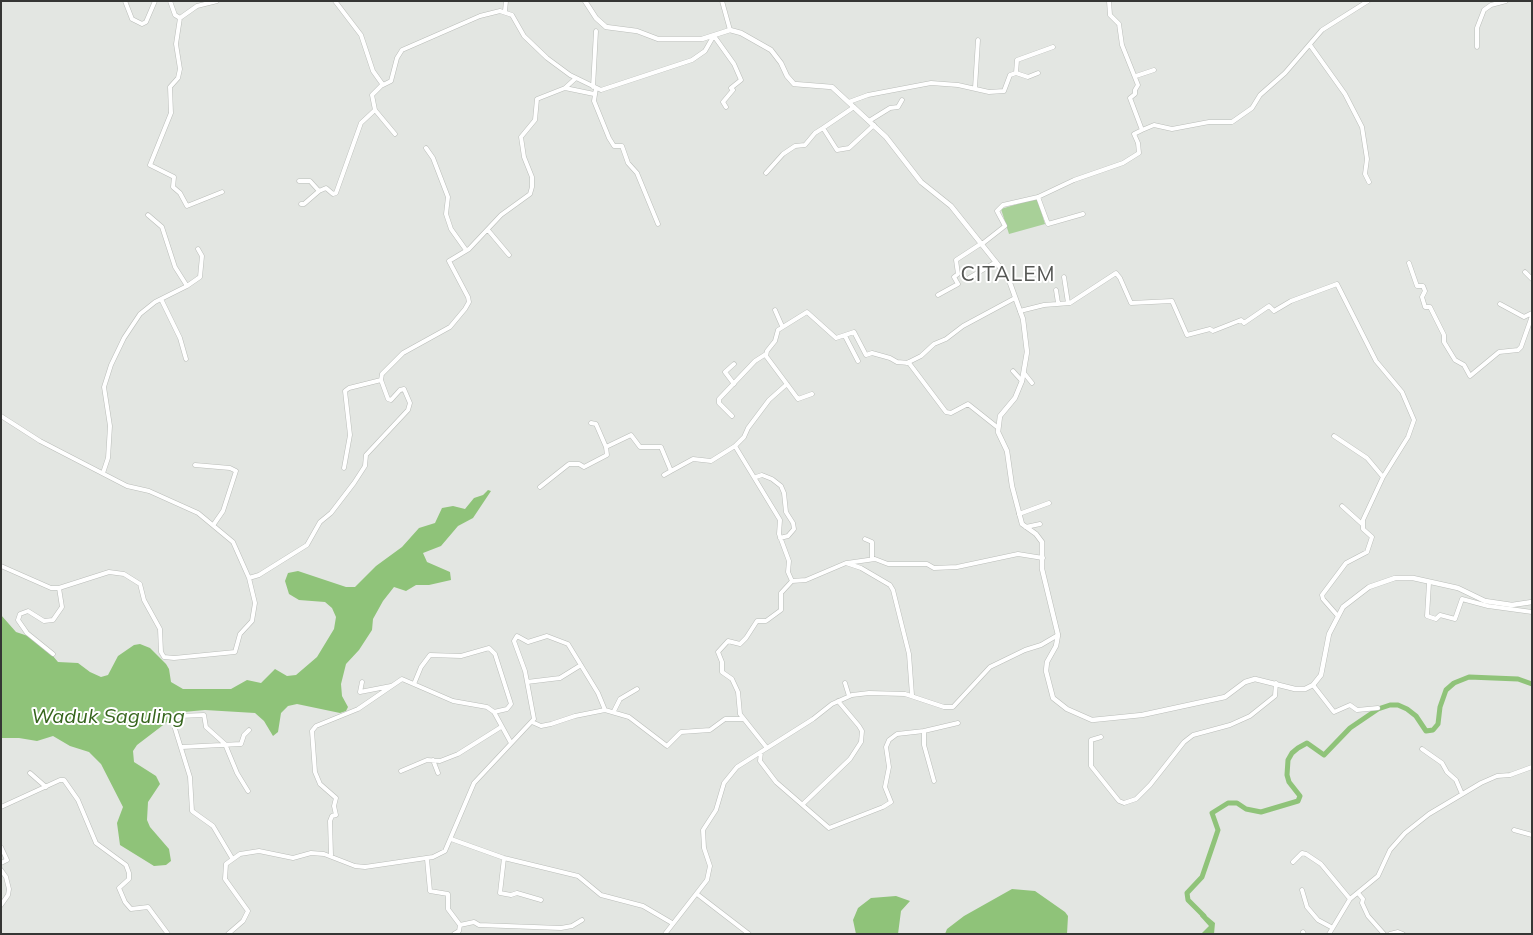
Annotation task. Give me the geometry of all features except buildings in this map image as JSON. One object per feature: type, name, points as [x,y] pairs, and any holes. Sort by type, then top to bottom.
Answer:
[{"type":"main road","points":[[584,1],[599,21],[611,29],[637,31],[664,40],[713,37],[730,30],[746,35],[771,50],[794,84],[832,86],[874,125],[900,153],[917,177],[951,206],[996,262],[1010,283],[1027,335],[1027,352],[1022,381],[1012,402],[1002,412],[997,427],[1008,452],[1010,478],[1024,527],[1036,534],[1041,540],[1042,569],[1058,635],[1057,643],[1046,662],[1046,669],[1053,698],[1067,709],[1091,720],[1142,715],[1216,700],[1228,696],[1250,680],[1276,683],[1299,689],[1313,685],[1321,675],[1327,640],[1337,615],[1361,592],[1383,581],[1408,577],[1429,587],[1458,588],[1485,601],[1512,605],[1532,602]]},
{"type":"street","points":[[125,1],[132,19],[142,24],[146,22],[154,1]]},
{"type":"street","points":[[170,1],[175,15],[180,18]]},
{"type":"street","points":[[217,1],[189,10],[180,18],[176,44],[180,69],[178,78],[170,87],[171,113],[150,165],[174,178],[173,187],[180,193],[187,206],[222,192]]},
{"type":"street","points":[[335,1],[361,35],[373,72],[382,85]]},
{"type":"street","points":[[505,11],[506,1]]},
{"type":"street","points":[[722,1],[730,30]]},
{"type":"street","points":[[1109,1],[1110,15],[1119,24],[1118,32],[1122,45],[1136,76],[1138,87],[1130,98],[1142,130]]},
{"type":"street","points":[[938,296],[958,284],[954,277],[958,273],[956,260],[982,244],[1005,226],[997,212],[999,208],[1009,203],[1038,197],[1074,180],[1132,158],[1140,152],[1134,134],[1142,130],[1154,126],[1172,128],[1190,127],[1209,122],[1232,122],[1252,108],[1260,95],[1285,73],[1322,30],[1361,3],[1368,1]]},
{"type":"street","points":[[1477,47],[1477,28],[1484,10],[1491,4],[1506,1]]},
{"type":"street","points":[[395,134],[375,110],[372,96],[382,85],[390,81],[397,58],[407,48],[480,16],[505,11],[512,15],[524,36],[534,47],[576,78],[594,88],[606,89],[683,64],[700,56],[713,37],[734,64],[741,80],[731,88],[733,90],[723,102],[726,107]]},
{"type":"street","points":[[596,31],[594,100],[610,140],[614,146],[622,146],[629,165],[637,173],[658,224]]},
{"type":"street","points":[[976,88],[978,40]]},
{"type":"street","points":[[1310,45],[1345,94],[1362,127],[1367,159],[1365,174],[1369,182]]},
{"type":"street","points":[[1016,73],[1017,60],[1053,48]]},
{"type":"street","points":[[1136,76],[1154,70]]},
{"type":"street","points":[[849,102],[868,95],[931,83],[976,88],[989,92],[1004,91],[1008,77],[1016,73],[1028,77],[1038,73]]},
{"type":"street","points":[[249,578],[259,575],[308,545],[320,522],[331,513],[354,483],[364,466],[366,455],[408,410],[410,403],[404,389],[400,390],[390,401],[381,380],[382,374],[408,350],[450,327],[465,309],[469,302],[468,297],[449,261],[466,250],[499,217],[522,201],[531,192],[532,177],[524,157],[521,137],[535,120],[537,99],[564,88],[576,78]]},
{"type":"street","points":[[564,88],[594,94]]},
{"type":"street","points":[[870,121],[890,108],[898,107],[902,100]]},
{"type":"street","points":[[766,173],[783,154],[795,146],[805,145],[816,132],[854,107]]},
{"type":"street","points":[[300,204],[304,204],[319,191],[327,188],[333,194],[336,193],[361,123],[375,110]]},
{"type":"street","points":[[823,128],[838,150],[849,148],[874,125]]},
{"type":"street","points":[[426,148],[433,158],[448,197],[446,211],[451,229],[466,250]]},
{"type":"street","points":[[300,181],[310,181],[319,191]]},
{"type":"street","points":[[1038,197],[1048,224],[1083,214]]},
{"type":"street","points":[[148,215],[162,227],[174,267],[187,286]]},
{"type":"street","points":[[488,230],[509,255]]},
{"type":"street","points":[[104,473],[107,463],[110,426],[104,382],[135,319],[144,310],[161,299],[198,279],[201,274],[202,256],[198,249]]},
{"type":"street","points":[[969,278],[996,262]]},
{"type":"street","points":[[1408,263],[1417,286],[1423,286],[1425,292],[1422,297],[1424,307],[1430,307],[1444,335],[1444,342],[1455,360],[1464,365],[1470,376],[1499,352],[1518,350],[1532,315]]},
{"type":"street","points":[[1525,272],[1532,279]]},
{"type":"street","points":[[1020,311],[1058,303],[1068,303],[1117,274],[1131,303],[1172,301],[1188,334],[1213,331],[1241,320],[1244,323],[1269,306],[1274,311],[1336,284],[1376,361],[1402,392],[1414,420],[1411,431],[1383,477],[1362,524]]},
{"type":"street","points":[[1064,277],[1068,303]]},
{"type":"street","points":[[1056,290],[1058,303]]},
{"type":"street","points":[[732,416],[718,400],[755,361],[766,354],[775,341],[777,331],[782,326],[808,312],[836,338],[851,332],[855,333],[866,355],[872,353],[897,362],[907,363],[921,356],[934,344],[946,339],[963,326],[1015,298]]},
{"type":"street","points":[[161,299],[180,338],[186,359]]},
{"type":"street","points":[[1500,304],[1524,318],[1532,315]]},
{"type":"street","points":[[775,310],[782,326]]},
{"type":"street","points":[[845,336],[858,361]]},
{"type":"street","points":[[766,354],[768,361],[799,400],[812,394]]},
{"type":"street","points":[[907,363],[928,386],[930,393],[946,412],[951,413],[968,404],[997,427]]},
{"type":"street","points":[[734,364],[725,372],[734,384]]},
{"type":"street","points":[[1012,371],[1022,381]]},
{"type":"street","points":[[1024,373],[1032,383]]},
{"type":"street","points":[[344,468],[350,435],[344,391],[381,380]]},
{"type":"street","points":[[664,475],[693,459],[711,461],[735,446],[744,437],[748,428],[769,400],[787,384]]},
{"type":"street","points":[[1,416],[40,441],[132,488],[149,491],[194,510],[214,524],[236,547],[249,578],[255,603],[252,621],[240,634],[235,652],[174,658],[162,654],[160,629],[144,600],[140,584],[119,572],[109,572],[59,588],[46,587],[1,566]]},
{"type":"street","points":[[540,487],[569,464],[579,464],[584,467],[606,456],[606,447],[596,424],[590,423]]},
{"type":"street","points":[[606,447],[631,435],[640,447],[661,447],[670,471]]},
{"type":"street","points":[[1334,436],[1367,458],[1383,477]]},
{"type":"street","points":[[735,446],[756,477],[781,525]]},
{"type":"street","points":[[195,466],[230,468],[236,472],[223,511],[214,524]]},
{"type":"street","points":[[756,477],[765,475],[781,486],[784,493],[786,512],[794,529],[788,536],[780,538]]},
{"type":"street","points":[[1019,514],[1049,504]]},
{"type":"street","points":[[1337,615],[1322,596],[1346,564],[1367,552],[1372,537],[1363,529],[1362,524],[1342,506]]},
{"type":"street","points":[[790,518],[781,525],[779,532],[789,562],[788,572],[792,581]]},
{"type":"street","points":[[1024,527],[1040,524]]},
{"type":"street","points":[[865,539],[871,541],[872,559]]},
{"type":"street","points":[[767,748],[743,719],[740,712],[738,692],[730,677],[722,672],[722,662],[718,652],[728,641],[740,644],[757,621],[766,621],[781,610],[781,593],[792,581],[806,580],[846,563],[872,559],[888,564],[927,564],[934,568],[957,567],[1018,554],[1043,558]]},
{"type":"street","points":[[846,563],[861,568],[892,587],[909,654],[912,695]]},
{"type":"street","points":[[1429,587],[1427,616],[1436,619],[1440,615],[1456,619],[1462,599],[1488,606],[1532,612]]},
{"type":"street","points":[[52,654],[24,630],[18,620],[20,614],[28,611],[44,621],[53,620],[62,607],[59,588]]},
{"type":"street","points":[[664,934],[706,883],[710,870],[702,833],[716,810],[722,788],[730,772],[838,701],[849,696],[869,693],[912,695],[944,707],[953,707],[990,668],[1026,650],[1041,646],[1058,635]]},
{"type":"street","points":[[228,934],[243,920],[248,910],[225,878],[226,864],[232,858],[253,850],[293,858],[311,853],[331,855],[362,867],[398,864],[427,858],[443,852],[451,839],[474,783],[532,722],[534,717],[523,663],[514,641],[517,636],[528,642],[547,636],[558,642],[566,643],[581,665],[605,710]]},
{"type":"street","points":[[414,684],[421,667],[430,655],[461,656],[488,648],[495,654],[511,704],[507,709],[494,712]]},
{"type":"street","points":[[527,682],[560,678],[581,665]]},
{"type":"street","points":[[331,855],[330,821],[332,816],[336,815],[334,805],[336,798],[335,794],[322,786],[317,778],[314,766],[312,729],[316,726],[358,709],[402,679],[453,701],[487,707],[494,712],[501,728],[511,743]]},
{"type":"street","points":[[362,682],[360,692],[391,686]]},
{"type":"street","points":[[845,683],[849,696]]},
{"type":"street","points":[[1101,737],[1091,740],[1091,766],[1119,801],[1124,803],[1136,799],[1150,785],[1184,742],[1193,735],[1230,725],[1250,716],[1275,696],[1276,683]]},
{"type":"street","points":[[1313,685],[1334,712],[1350,705],[1357,710],[1378,708]]},
{"type":"street","points":[[614,711],[620,699],[637,689]]},
{"type":"street","points":[[803,804],[850,759],[861,742],[862,731],[838,701]]},
{"type":"street","points":[[532,722],[537,725],[551,724],[575,716],[605,710],[614,711],[630,718],[667,746],[681,732],[710,730],[726,719],[743,719]]},
{"type":"street","points":[[232,858],[212,826],[192,811],[190,777],[172,719],[179,716],[202,715],[207,728],[226,746],[237,773],[248,791]]},
{"type":"street","points":[[761,752],[759,759],[768,773],[830,828],[888,805],[891,801],[885,787],[889,771],[886,752],[888,742],[897,734],[924,731],[958,723]]},
{"type":"street","points":[[401,771],[427,760],[440,761],[458,754],[501,728]]},
{"type":"street","points":[[182,748],[226,746],[235,742],[242,743],[244,735],[249,730]]},
{"type":"street","points":[[924,731],[924,746],[934,780]]},
{"type":"street","points":[[1422,749],[1442,764],[1456,780],[1462,794]]},
{"type":"street","points":[[433,760],[438,773]]},
{"type":"street","points":[[1329,934],[1331,927],[1350,899],[1378,876],[1390,850],[1404,833],[1462,794],[1493,778],[1510,775],[1532,767]]},
{"type":"street","points":[[30,773],[46,787]]},
{"type":"street","points":[[1,807],[60,780],[69,786],[78,800],[96,843],[118,857],[129,873],[127,881],[119,888],[125,902],[131,909],[148,907],[168,934]]},
{"type":"street","points":[[1514,830],[1532,835]]},
{"type":"street","points":[[451,839],[504,858],[578,876],[601,895],[643,906],[672,923]]},
{"type":"street","points":[[1,847],[7,860],[1,864]]},
{"type":"street","points":[[1293,862],[1305,853],[1321,864],[1350,899]]},
{"type":"street","points":[[427,858],[430,891],[448,894],[448,909],[460,925],[460,930],[454,934]]},
{"type":"street","points":[[504,858],[500,893],[511,895],[517,893],[541,900]]},
{"type":"street","points":[[1,870],[9,887],[8,896],[1,905]]},
{"type":"street","points":[[1302,890],[1307,906],[1318,920],[1331,927]]},
{"type":"street","points":[[1358,893],[1363,899],[1362,903],[1368,916],[1384,934]]},
{"type":"street","points":[[697,894],[749,934]]},
{"type":"street","points":[[460,925],[474,922],[478,925],[561,928],[572,926],[582,920]]},
{"type":"street","points":[[1390,934],[1398,932],[1403,934]]},
{"type":"shaded area","points":[[1037,198],[1045,224],[1009,234],[1001,209]]},
{"type":"water","name":"Waduk Saguling","points":[[488,490],[491,491],[473,518],[458,526],[441,546],[423,553],[427,562],[450,572],[451,580],[429,585],[416,585],[406,591],[394,587],[383,601],[373,619],[372,630],[359,650],[346,664],[341,684],[342,696],[348,707],[346,711],[340,713],[297,704],[288,706],[281,713],[278,732],[273,736],[264,721],[255,713],[205,710],[183,712],[137,745],[133,751],[134,762],[156,776],[160,784],[148,802],[147,820],[150,827],[169,849],[171,861],[166,865],[154,866],[120,845],[117,823],[123,807],[101,764],[89,752],[70,746],[53,736],[37,741],[1,738],[1,615],[16,632],[28,636],[46,648],[58,662],[78,663],[101,677],[108,675],[118,656],[134,645],[140,644],[150,648],[166,664],[169,669],[171,682],[183,689],[231,689],[247,680],[261,683],[275,669],[287,676],[296,675],[317,657],[334,629],[336,617],[332,608],[325,602],[299,600],[289,594],[285,581],[288,573],[298,571],[346,587],[355,587],[376,566],[402,547],[419,528],[435,523],[442,508],[453,506],[465,509],[474,498],[483,495]]},
{"type":"water","points":[[1012,889],[1035,891],[1065,912],[1068,916],[1067,934],[945,934],[947,929],[964,916]]},
{"type":"water","points":[[896,896],[910,901],[901,911],[898,934],[856,934],[853,920],[858,908],[871,898]]},
{"type":"water","points":[[1202,912],[1215,923],[1214,934],[1201,934],[1209,926],[1200,916]]},
{"type":"waterway","points":[[1204,916],[1188,900],[1187,893],[1202,877],[1218,830],[1212,813],[1228,803],[1237,803],[1246,809],[1261,812],[1298,801],[1300,796],[1289,782],[1287,775],[1288,760],[1298,748],[1307,743],[1324,755],[1350,728],[1378,709],[1390,705],[1398,705],[1407,709],[1416,716],[1426,731],[1433,730],[1438,724],[1440,707],[1446,690],[1454,683],[1469,677],[1518,679],[1532,684]]},
{"type":"district","name":"CITALEM","points":[[1008,275]]}]
